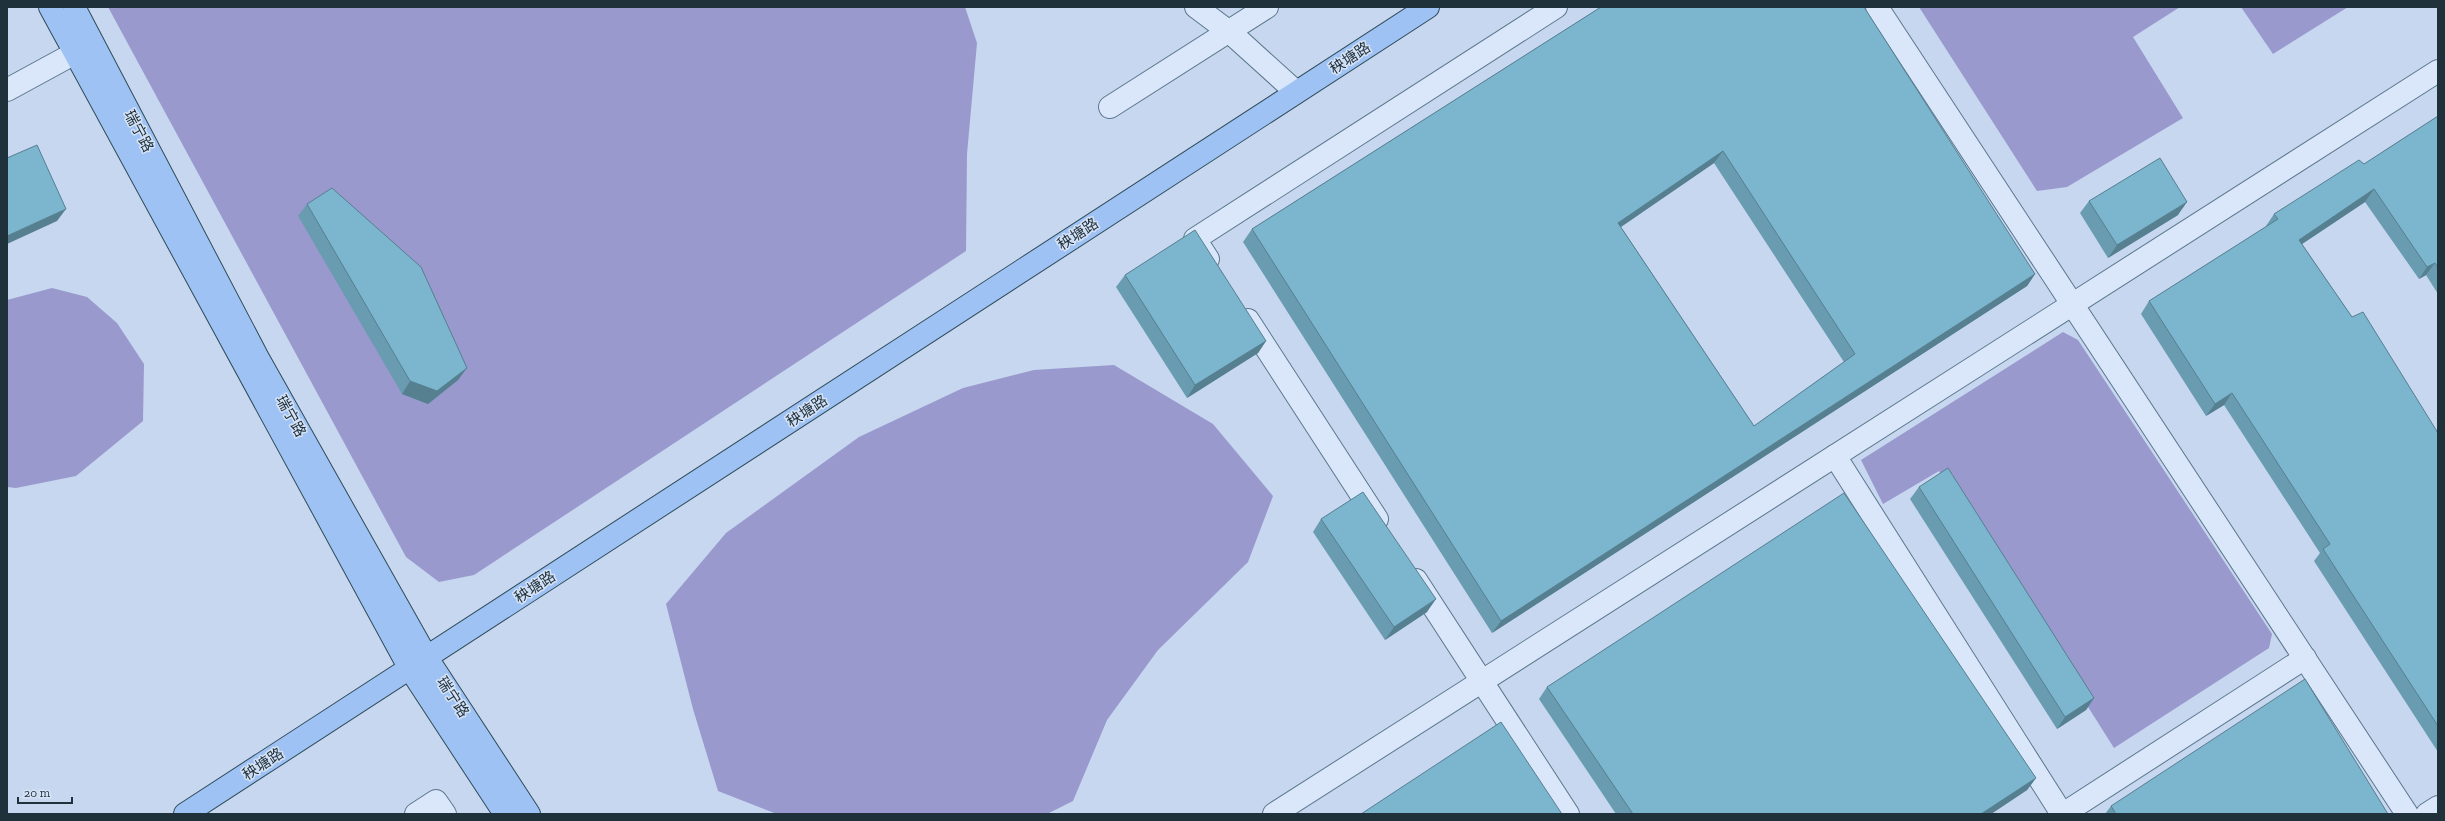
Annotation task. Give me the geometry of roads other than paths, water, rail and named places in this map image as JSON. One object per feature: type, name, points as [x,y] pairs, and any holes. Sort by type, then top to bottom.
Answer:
[{"type":"main road","name":"瑞宁路","points":[[50,7],[505,814]]},
{"type":"main road","name":"瑞宁路","points":[[74,7],[419,663],[529,814]]},
{"type":"main road","name":"秧塘路","points":[[185,814],[1428,7]]},
{"type":"street","points":[[1196,7],[1228,32],[1296,92]]},
{"type":"street","points":[[1110,107],[1267,7]]},
{"type":"street","points":[[1221,279],[1195,239],[1556,7]]},
{"type":"street","points":[[1877,7],[2407,814]]},
{"type":"street","points":[[8,87],[75,53]]},
{"type":"street","points":[[1274,814],[2438,71]]},
{"type":"street","points":[[1238,306],[1386,534]]},
{"type":"street","points":[[1835,456],[2062,814],[2304,658]]},
{"type":"street","points":[[1404,561],[1568,814]]},
{"type":"street","points":[[416,814],[436,801],[445,814]]},
{"type":"street","points":[[2427,814],[2438,807]]}]
